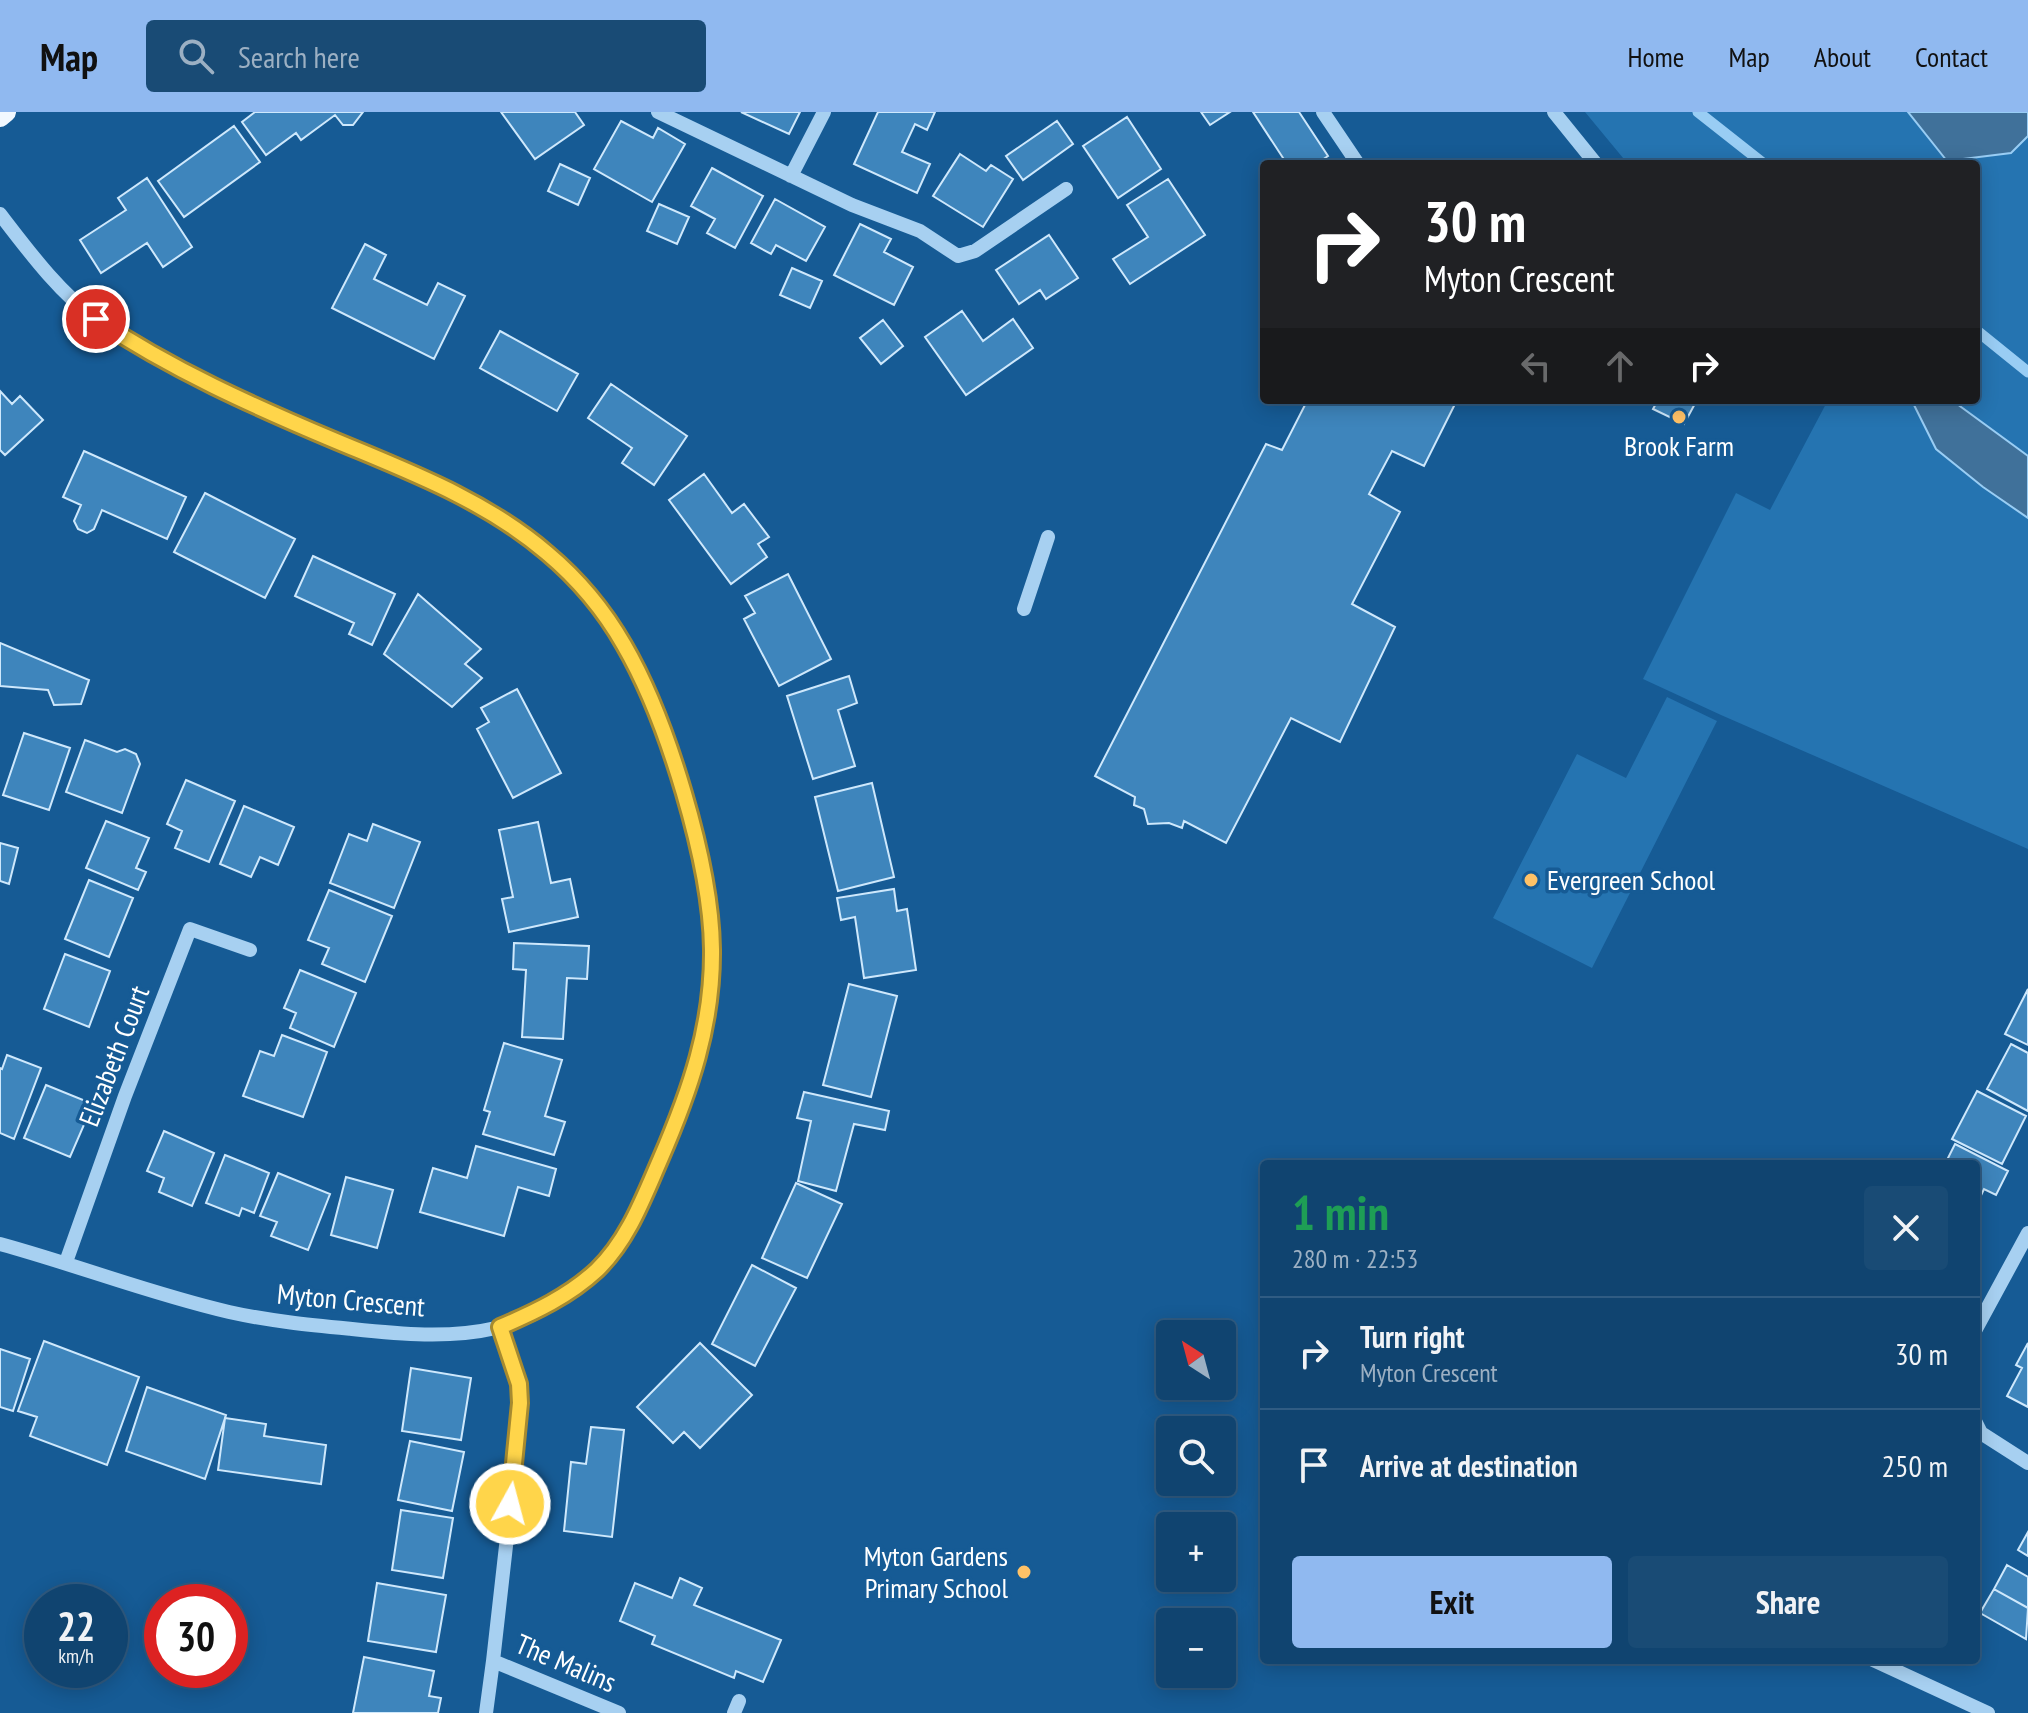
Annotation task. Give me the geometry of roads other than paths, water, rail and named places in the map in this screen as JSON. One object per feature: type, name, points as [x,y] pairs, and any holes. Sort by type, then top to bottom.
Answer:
[{"type":"main road","points":[[0,117],[6,112]]},
{"type":"street","points":[[658,112],[844,201],[920,231],[958,256],[975,251],[1066,189]]},
{"type":"street","points":[[791,176],[824,112]]},
{"type":"street","points":[[1323,112],[1356,160]]},
{"type":"street","points":[[1554,112],[1593,160]]},
{"type":"street","name":"Myton Crescent","points":[[0,214],[43,270],[69,297],[134,344],[228,395],[451,490],[520,531],[550,555],[594,601],[635,665],[670,753],[689,817],[702,874],[712,948],[703,1037],[687,1098],[622,1240],[597,1270],[553,1302],[500,1327],[403,1335],[273,1319],[166,1295],[0,1244]]},
{"type":"street","points":[[1024,609],[1048,537]]},
{"type":"street","name":"Elizabeth Court","points":[[66,1262],[125,1096],[190,929],[250,950]]},
{"type":"street","points":[[1980,1322],[2028,1233]]},
{"type":"street","name":"The Malins","points":[[486,1713],[520,1422],[519,1384],[500,1327]]},
{"type":"street","points":[[1980,1431],[2028,1463]]},
{"type":"street","name":"The Malins","points":[[493,1661],[619,1713]]},
{"type":"street","points":[[1882,1664],[1988,1713]]},
{"type":"waterway","points":[[1698,112],[1759,160]]},
{"type":"waterway","points":[[1980,333],[2028,372]]},
{"type":"place","name":"Brook Farm","points":[[1679,417]]},
{"type":"place","name":"Evergreen School","points":[[1531,880]]},
{"type":"place","name":"Myton Gardens Primary School","points":[[1024,1572]]}]
